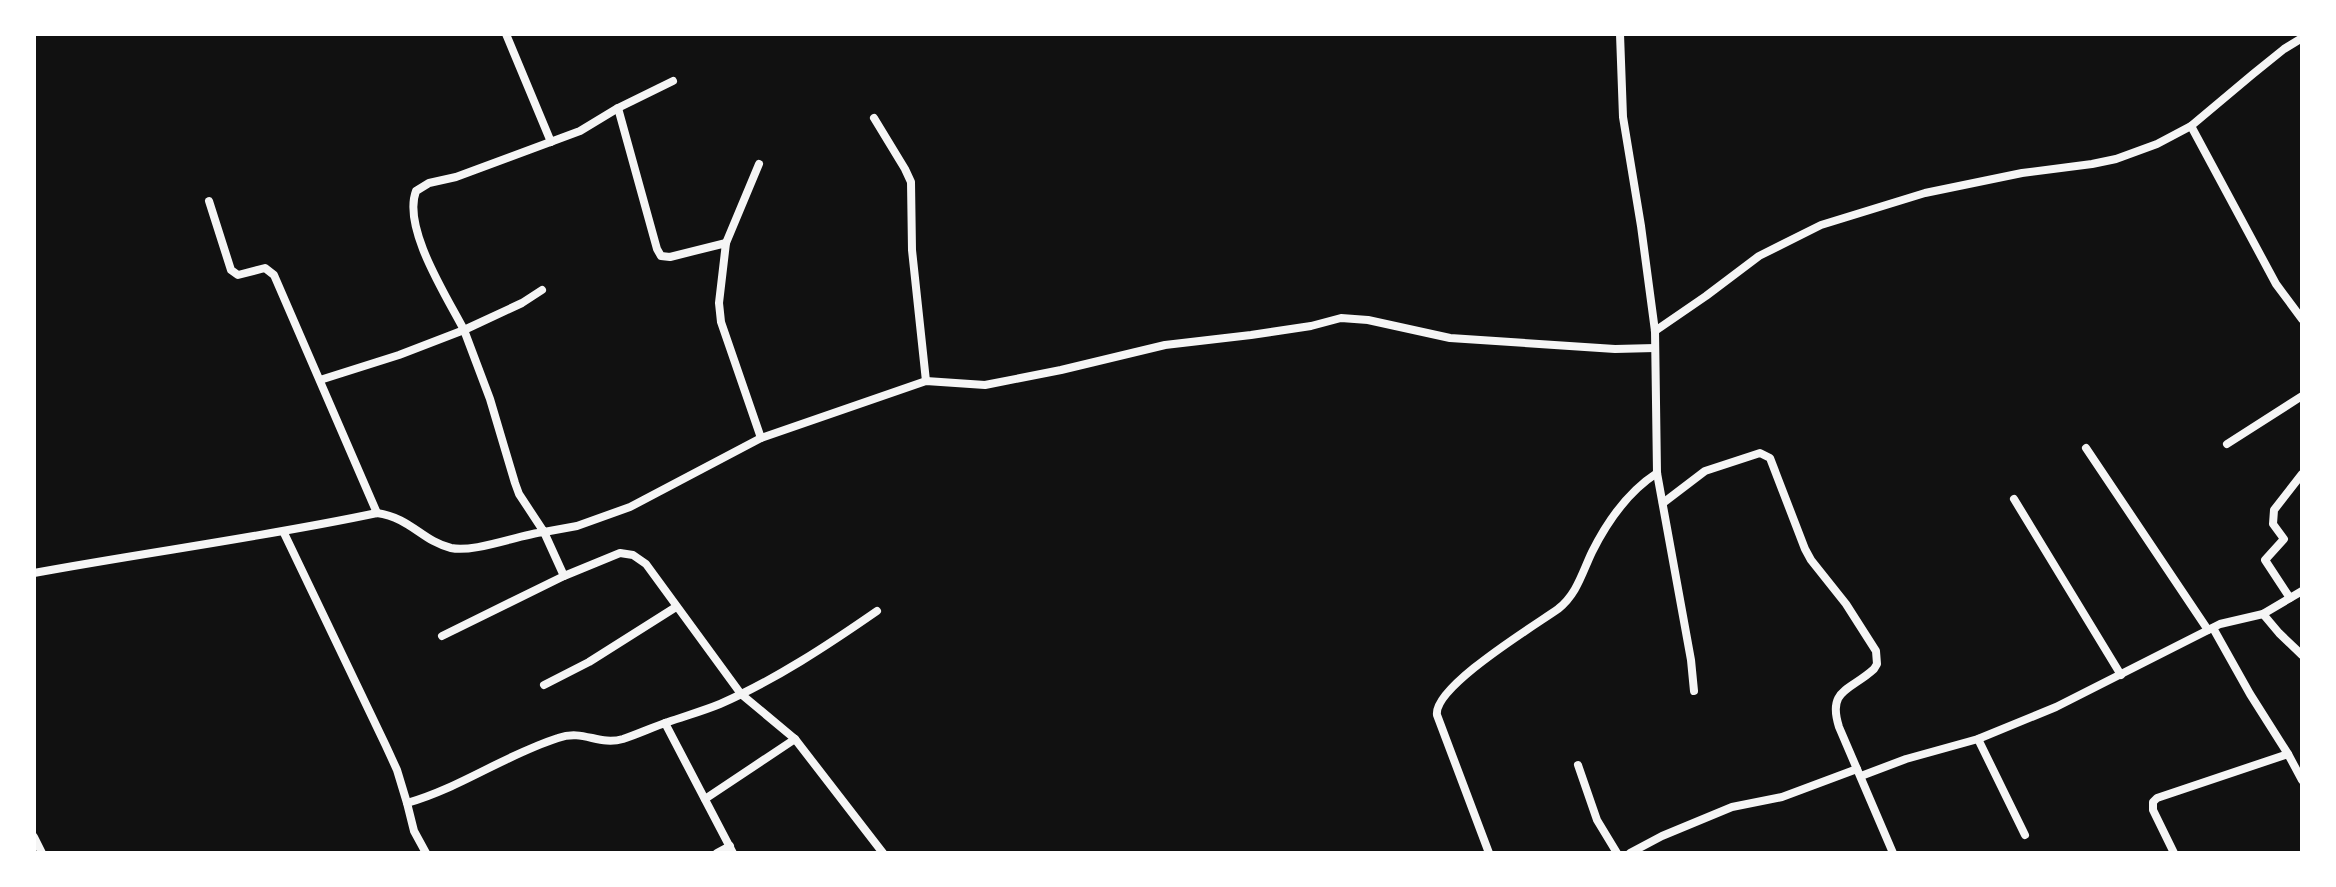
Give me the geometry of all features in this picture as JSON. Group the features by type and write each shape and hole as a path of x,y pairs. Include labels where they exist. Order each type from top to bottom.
{"street":[{"path":"506,34 551,142"},
{"path":"1620,34 1623,117 1655,331 1657,473 1694,691"},
{"path":"1655,331 1759,256 1821,225 1889,202 2022,173 2116,159 2157,144 2191,126 2284,49 2302,38"},
{"path":"564,576 544,532 519,494 490,399 464,330 426,258 412,206 416,191 429,183 456,177 580,131 673,81"},
{"path":"618,108 661,256 670,257 726,243"},
{"path":"874,118 911,182 912,250 926,381"},
{"path":"2191,126 2276,284 2302,319"},
{"path":"759,164 726,243 719,303 721,322 761,438"},
{"path":"209,201 231,270 238,275 257,269 271,270 377,513"},
{"path":"320,380 464,330 522,303 542,290"},
{"path":"34,573 251,535 284,533 377,513 406,522 447,547 462,549 577,526 630,507 761,438 926,381 985,385 1165,345 1251,335 1349,318 1450,338 1601,349 1655,348"},
{"path":"2227,444 2302,396"},
{"path":"2086,448 2210,629 2302,780"},
{"path":"1663,503 1713,468 1760,453 1770,458 1811,560 1846,604 1877,654 1874,669 1838,697 1834,709 1893,853"},
{"path":"1489,853 1437,715 1437,705 1492,654 1570,598 1605,529 1639,486 1657,473"},
{"path":"2290,598 2265,560 2284,539 2273,524 2274,510 2302,474"},
{"path":"2014,499 2121,675"},
{"path":"284,533 397,770 414,831 426,853"},
{"path":"442,636 564,576 610,556 627,553 646,564 741,694 795,739 883,853"},
{"path":"1630,853 1732,807 1782,797 1978,739 2056,707 2210,629 2232,620 2263,614 2302,591"},
{"path":"544,685 589,662 676,607"},
{"path":"407,803 428,797 505,759 557,738 575,734 618,741 717,705 809,655 877,611"},
{"path":"2263,614 2302,655"},
{"path":"665,723 732,850 717,853"},
{"path":"705,799 795,739"},
{"path":"1978,739 2025,835"},
{"path":"2174,853 2153,810 2153,802 2157,798 2288,754"},
{"path":"1578,765 1597,820 1617,853"},
{"path":"34,837 42,853"}]}
